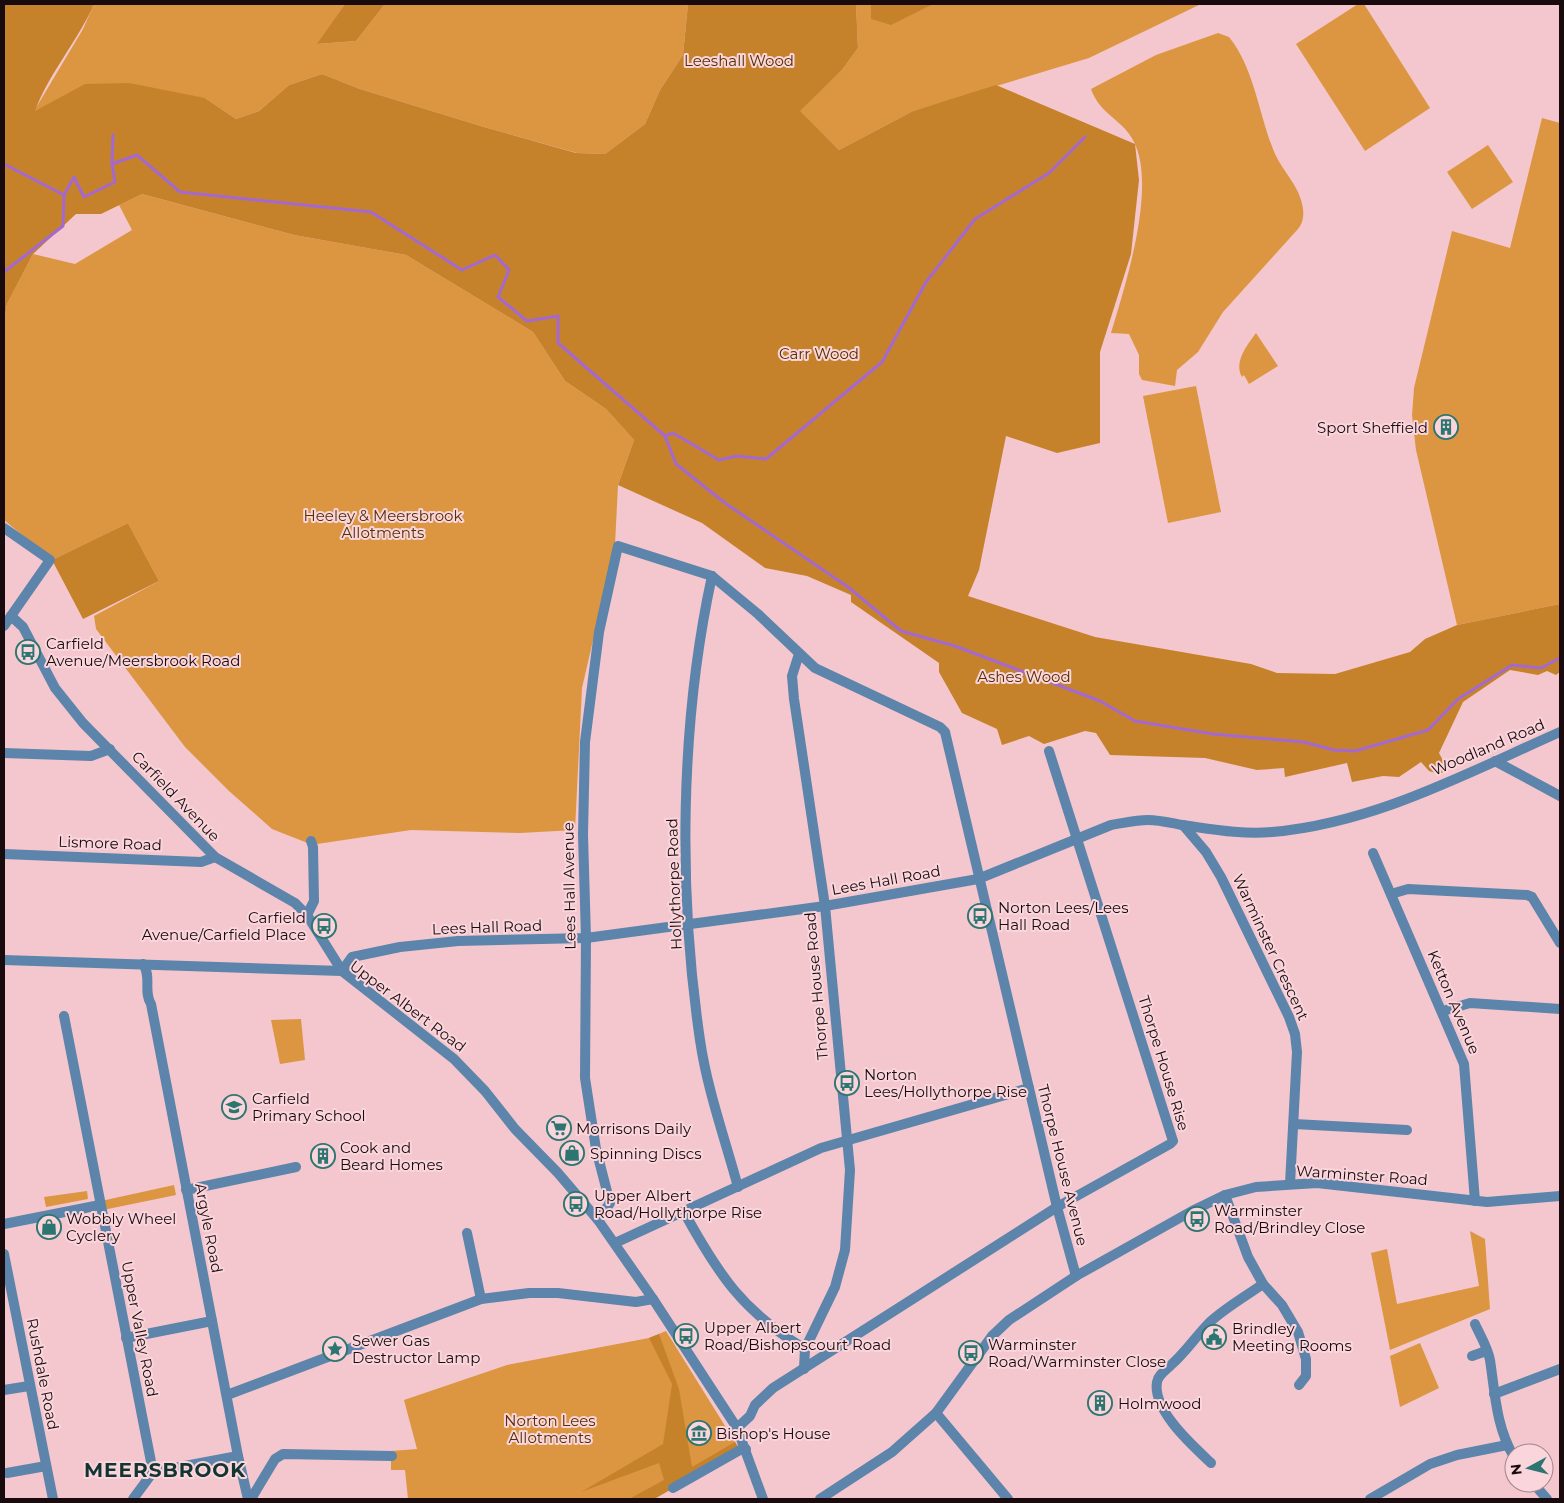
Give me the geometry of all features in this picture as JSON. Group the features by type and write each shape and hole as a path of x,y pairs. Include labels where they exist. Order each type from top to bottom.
{"street":[{"path":"4,528 50,560 4,626"},
{"name":"Thorpe House Avenue","path":"618,546 712,576 758,614 815,668 940,727 945,732 978,879 1057,1207 1076,1276"},
{"name":"Lees Hall Avenue","path":"598,1220 610,1203 596,1149 585,1078 586,938 583,835 585,742 600,632 618,546"},
{"name":"Hollythorpe Road","path":"712,576 689,734 687,804 688,923 700,1041 738,1187"},
{"name":"Carfield Avenue","path":"12,616 23,627 55,688 68,707 215,858 295,903 307,915 342,971"},
{"name":"Thorpe House Road","path":"799,654 792,676 794,699 824,906 845,1143 850,1170 846,1250 835,1288 805,1349 804,1369"},
{"name":"Woodland Road","path":"1428,790 1560,732"},
{"path":"4,753 91,756 110,750"},
{"name":"Thorpe House Rise","path":"737,1428 750,1416 755,1405 773,1388 1057,1207 1170,1144 1173,1136 1049,751"},
{"path":"1495,761 1560,796"},
{"name":"Lees Hall Road","path":"342,971 352,957 400,947 458,941 586,938 824,906 978,879 1111,825 1132,821 1151,820 1242,832 1300,829 1350,818 1392,805 1428,790"},
{"name":"Warminster Crescent","path":"1183,825 1206,852 1221,877 1289,1017 1295,1034 1297,1052 1290,1184"},
{"path":"307,915 314,901 313,847 311,841"},
{"name":"Ketton Avenue","path":"1373,852 1443,1010 1464,1064 1475,1201"},
{"name":"Lismore Road","path":"4,854 201,862 215,858"},
{"path":"1391,894 1408,889 1527,895 1532,898 1560,943"},
{"name":"Upper Albert Road","path":"4,960 342,971 454,1058 485,1090 515,1128 558,1173 598,1220 653,1299 737,1428 746,1449 762,1499"},
{"name":"Argyle Road","path":"142,964 147,972 147,999 151,1004 238,1456 250,1499"},
{"path":"1443,1010 1470,1003 1560,1009"},
{"name":"Upper Valley Road","path":"64,1016 153,1472"},
{"path":"614,1243 821,1148 845,1143 1029,1088"},
{"path":"1294,1124 1407,1130"},
{"path":"186,1190 296,1167"},
{"name":"Warminster Road","path":"820,1499 892,1452 936,1413 992,1336 1009,1320 1076,1276 1192,1210 1225,1195 1256,1187 1290,1184 1350,1186 1475,1201 1560,1196"},
{"path":"1225,1195 1248,1257 1263,1284 1293,1320 1304,1346 1306,1376 1299,1385"},
{"path":"4,1224 100,1205"},
{"path":"684,1212 706,1252 747,1307 775,1331 805,1349"},
{"path":"467,1232 481,1299"},
{"name":"Rushdale Road","path":"4,1254 53,1499"},
{"path":"1211,1463 1183,1437 1168,1418 1157,1393 1156,1382 1161,1374 1182,1355 1210,1322 1263,1284"},
{"path":"227,1395 481,1299 529,1293 558,1293 636,1302 653,1299"},
{"path":"126,1338 212,1321"},
{"path":"1475,1324 1490,1358 1499,1423 1506,1443"},
{"path":"1472,1356 1486,1351"},
{"path":"1494,1394 1560,1369"},
{"path":"4,1390 29,1386"},
{"path":"936,1413 1008,1499"},
{"path":"1370,1499 1430,1464 1457,1455 1504,1447"},
{"path":"673,1488 740,1450 746,1449"},
{"path":"250,1499 275,1459 284,1454 392,1456"},
{"path":"134,1499 153,1472 238,1456"},
{"path":"6,1472 46,1466"}],"green space":[{"name":"Carr Wood","path":"4,4 94,4 48,83 35,111 85,84 129,83 205,98 236,119 259,111 289,85 322,74 360,89 484,127 576,153 605,154 645,124 660,90 683,55 688,4 856,4 858,48 842,70 800,111 839,150 913,111 996,85 1135,144 1139,180 1131,254 1100,352 1100,443 1057,453 1006,436 979,570 968,596 1095,637 1251,664 1277,673 1335,674 1410,652 1425,639 1457,625 1560,604 1560,672 1556,675 1547,671 1538,675 1510,670 1463,702 1439,753 1448,770 1439,774 1429,771 1421,762 1399,777 1383,776 1352,782 1347,763 1285,777 1284,768 1257,770 1205,758 1110,755 1096,733 1085,731 1044,744 1029,736 1002,745 997,729 962,713 939,672 939,663 851,602 851,595 807,576 765,568 702,523 618,485 634,440 606,409 565,381 533,332 406,255 294,235 142,194 101,214 76,214 33,254 7,304 4,322"},
{"path":"94,4 345,4 318,44 356,41 385,4 688,4 683,55 660,90 645,124 605,154 577,153 484,127 360,89 322,74 289,85 259,111 236,119 205,98 34,111 83,29"},
{"path":"345,4 385,4 356,41 317,44"},
{"path":"856,4 1201,4 1089,58 913,111 839,150 799,111 842,70 858,48"},
{"path":"871,4 933,4 891,25 871,19"},
{"path":"1358,4 1364,4 1430,108 1365,151 1296,44"},
{"path":"1218,33 1229,37 1245,64 1251,78 1269,140 1281,165 1299,194 1303,208 1303,219 1298,229 1223,312 1198,352 1177,370 1175,386 1142,380 1139,374 1139,355 1129,334 1111,333 1124,290 1136,237 1141,210 1142,185 1140,161 1130,134 1100,105 1091,89 1156,55"},
{"path":"1542,118 1560,123 1560,604 1457,625 1416,450 1412,415 1414,388 1452,231 1510,248"},
{"path":"1488,145 1513,182 1472,209 1447,172"},
{"name":"Heeley & Meersbrook Allotments","path":"142,194 294,235 406,255 533,332 565,381 606,409 634,440 618,485 615,545 582,688 575,830 520,833 411,830 310,844 272,829 229,791 185,747 96,629 94,616 159,581 128,523 52,560 4,520 4,322 7,304 33,254 75,264 132,230 119,205"},
{"path":"1256,333 1278,366 1249,384 1244,375 1242,377 1239,365 1249,342"},
{"path":"1196,386 1221,512 1168,523 1143,396"},
{"path":"128,523 159,581 83,619 52,560"},
{"path":"301,1019 305,1060 280,1064 271,1020"},
{"path":"174,1185 176,1195 103,1210 101,1201"},
{"path":"87,1191 88,1199 46,1207 44,1197"},
{"path":"1470,1231 1485,1239 1490,1309 1390,1350 1371,1253 1387,1249 1397,1304 1479,1286"},
{"name":"Norton Lees Allotments","path":"666,1331 740,1450 654,1499 408,1499 405,1470 391,1470 391,1451 417,1449 404,1400 507,1365 649,1338"},
{"path":"659,1334 679,1389 692,1467 735,1442 740,1450 654,1499 629,1499 664,1480 659,1463 581,1492 663,1444 672,1384 649,1338"},
{"path":"1420,1343 1439,1388 1400,1407 1390,1356"}],"waterway":[{"path":"4,272 63,226 64,195 74,177 84,197 115,182 112,164 113,135"},
{"path":"665,436 673,433 719,460 737,456 766,459 882,362 926,282 975,219 1049,173 1085,137"},
{"path":"112,164 137,155 180,192 371,212 462,270 495,255 509,270 498,297 527,321 558,316 558,343 665,436 676,464 725,503 848,587 901,631 955,646 1100,701 1135,721 1213,734 1304,742 1334,750 1355,751 1428,730 1458,699 1512,665 1541,668 1560,658"},
{"path":"4,164 64,195"}],"place":[{"name":"Sport Sheffield","path":"1446,427"},
{"name":"Carfield Avenue/Meersbrook Road","path":"28,652"},
{"name":"Norton Lees/Lees Hall Road","path":"980,916"},
{"name":"Carfield Avenue/Carfield Place","path":"324,926"},
{"name":"Norton Lees/Hollythorpe Rise","path":"847,1083"},
{"name":"Carfield Primary School","path":"234,1107"},
{"name":"Morrisons Daily","path":"559,1128"},
{"name":"Spinning Discs","path":"572,1153"},
{"name":"Cook and Beard Homes","path":"323,1156"},
{"name":"Upper Albert Road/Hollythorpe Rise","path":"576,1204"},
{"name":"Warminster Road/Brindley Close","path":"1197,1219"},
{"name":"Wobbly Wheel Cyclery","path":"49,1227"},
{"name":"Upper Albert Road/Bishopscourt Road","path":"686,1336"},
{"name":"Brindley Meeting Rooms","path":"1214,1337"},
{"name":"Sewer Gas Destructor Lamp","path":"335,1349"},
{"name":"Warminster Road/Warminster Close","path":"971,1353"},
{"name":"Holmwood","path":"1100,1403"},
{"name":"Bishop's House","path":"699,1433"}],"district":[{"name":"MEERSBROOK","path":"165,1470"}],"park label":[{"name":"Leeshall Wood","path":"739,60"},
{"name":"Ashes Wood","path":"1024,676"}]}
